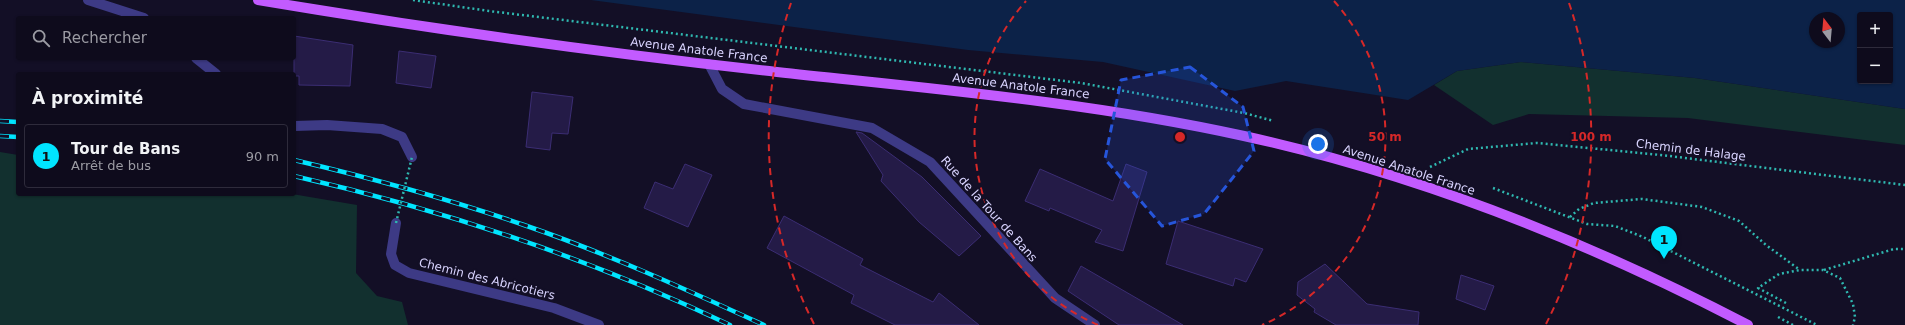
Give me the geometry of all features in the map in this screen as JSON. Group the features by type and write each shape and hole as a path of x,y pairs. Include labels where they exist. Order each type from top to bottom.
{"main road":[{"name":"Avenue Anatole France","path":"258,0 465,33 709,64 1077,105 1191,125 1310,152 1384,173 1527,224 1677,288 1748,325"}],"street":[{"path":"88,0 138,16"},
{"path":"198,60 214,72"},
{"name":"Rue de la Tour de Bans","path":"709,64 722,89 744,104 872,128 930,162 1055,298 1095,325"},
{"path":"296,126 327,125 382,129 402,137 412,157"},
{"name":"Chemin des Abricotiers","path":"396,223 391,254 396,265 409,274 554,308 599,325"}],"path":[{"name":"Chemin de Halage","path":"1430,167 1468,148 1537,143 1660,155 1905,185"},
{"path":"396,223 412,157"},
{"path":"1570,217 1579,209 1594,203 1642,199 1702,207 1739,221 1766,245 1800,270"},
{"path":"1786,303 1758,288 1779,274 1800,270 1823,270 1894,249 1905,249"},
{"path":"1823,270 1840,278 1853,304 1855,317 1853,325"},
{"path":"1778,317 1793,325"}],"highlighted area":[{"path":"1190,67 1243,107 1254,151 1204,214 1162,226 1105,159 1121,80"}],"green space":[{"path":"1521,62 1695,78 1905,109 1905,145 1688,118 1529,114 1493,125 1434,85 1457,71"},
{"path":"0,152 16,155 16,196 296,196 296,195 357,205 356,273 377,296 402,302 408,325 0,325"}],"water":[{"path":"591,0 1905,0 1905,109 1695,78 1521,62 1457,71 1408,100 1286,81 1235,91 1103,62 968,50"}],"building":[{"path":"296,36 353,45 350,86 299,85 299,76 296,76 296,72 294,72 294,60 296,60"},
{"path":"399,51 436,56 431,88 396,83"},
{"path":"532,92 573,97 568,134 552,133 550,150 526,147"},
{"path":"856,132 862,133 922,177 981,236 959,256 919,222 881,181 883,175"},
{"path":"685,164 712,175 688,227 644,208 655,182 673,189"},
{"path":"1126,164 1147,172 1123,251 1095,242 1102,230 1050,208 1049,211 1025,201 1040,169 1113,201"},
{"path":"784,216 863,259 860,265 933,302 939,293 979,325 895,325 851,303 854,295 767,248"},
{"path":"1178,221 1263,249 1246,282 1235,278 1233,286 1166,264"},
{"path":"1325,264 1367,304 1419,312 1418,325 1336,325 1314,312 1315,309 1297,295 1298,282"},
{"path":"1081,266 1183,325 1119,325 1068,291"},
{"path":"1461,275 1494,286 1485,310 1456,299"}],"railway":[{"path":"0,121 16,122"},
{"path":"0,136 16,137"},
{"path":"296,160 352,174 467,206 524,225 615,259 764,325"},
{"path":"296,176 406,204 516,238 624,279 678,301 730,325"}],"place":[{"name":"Tour de Bans","path":"1664,259"}]}
